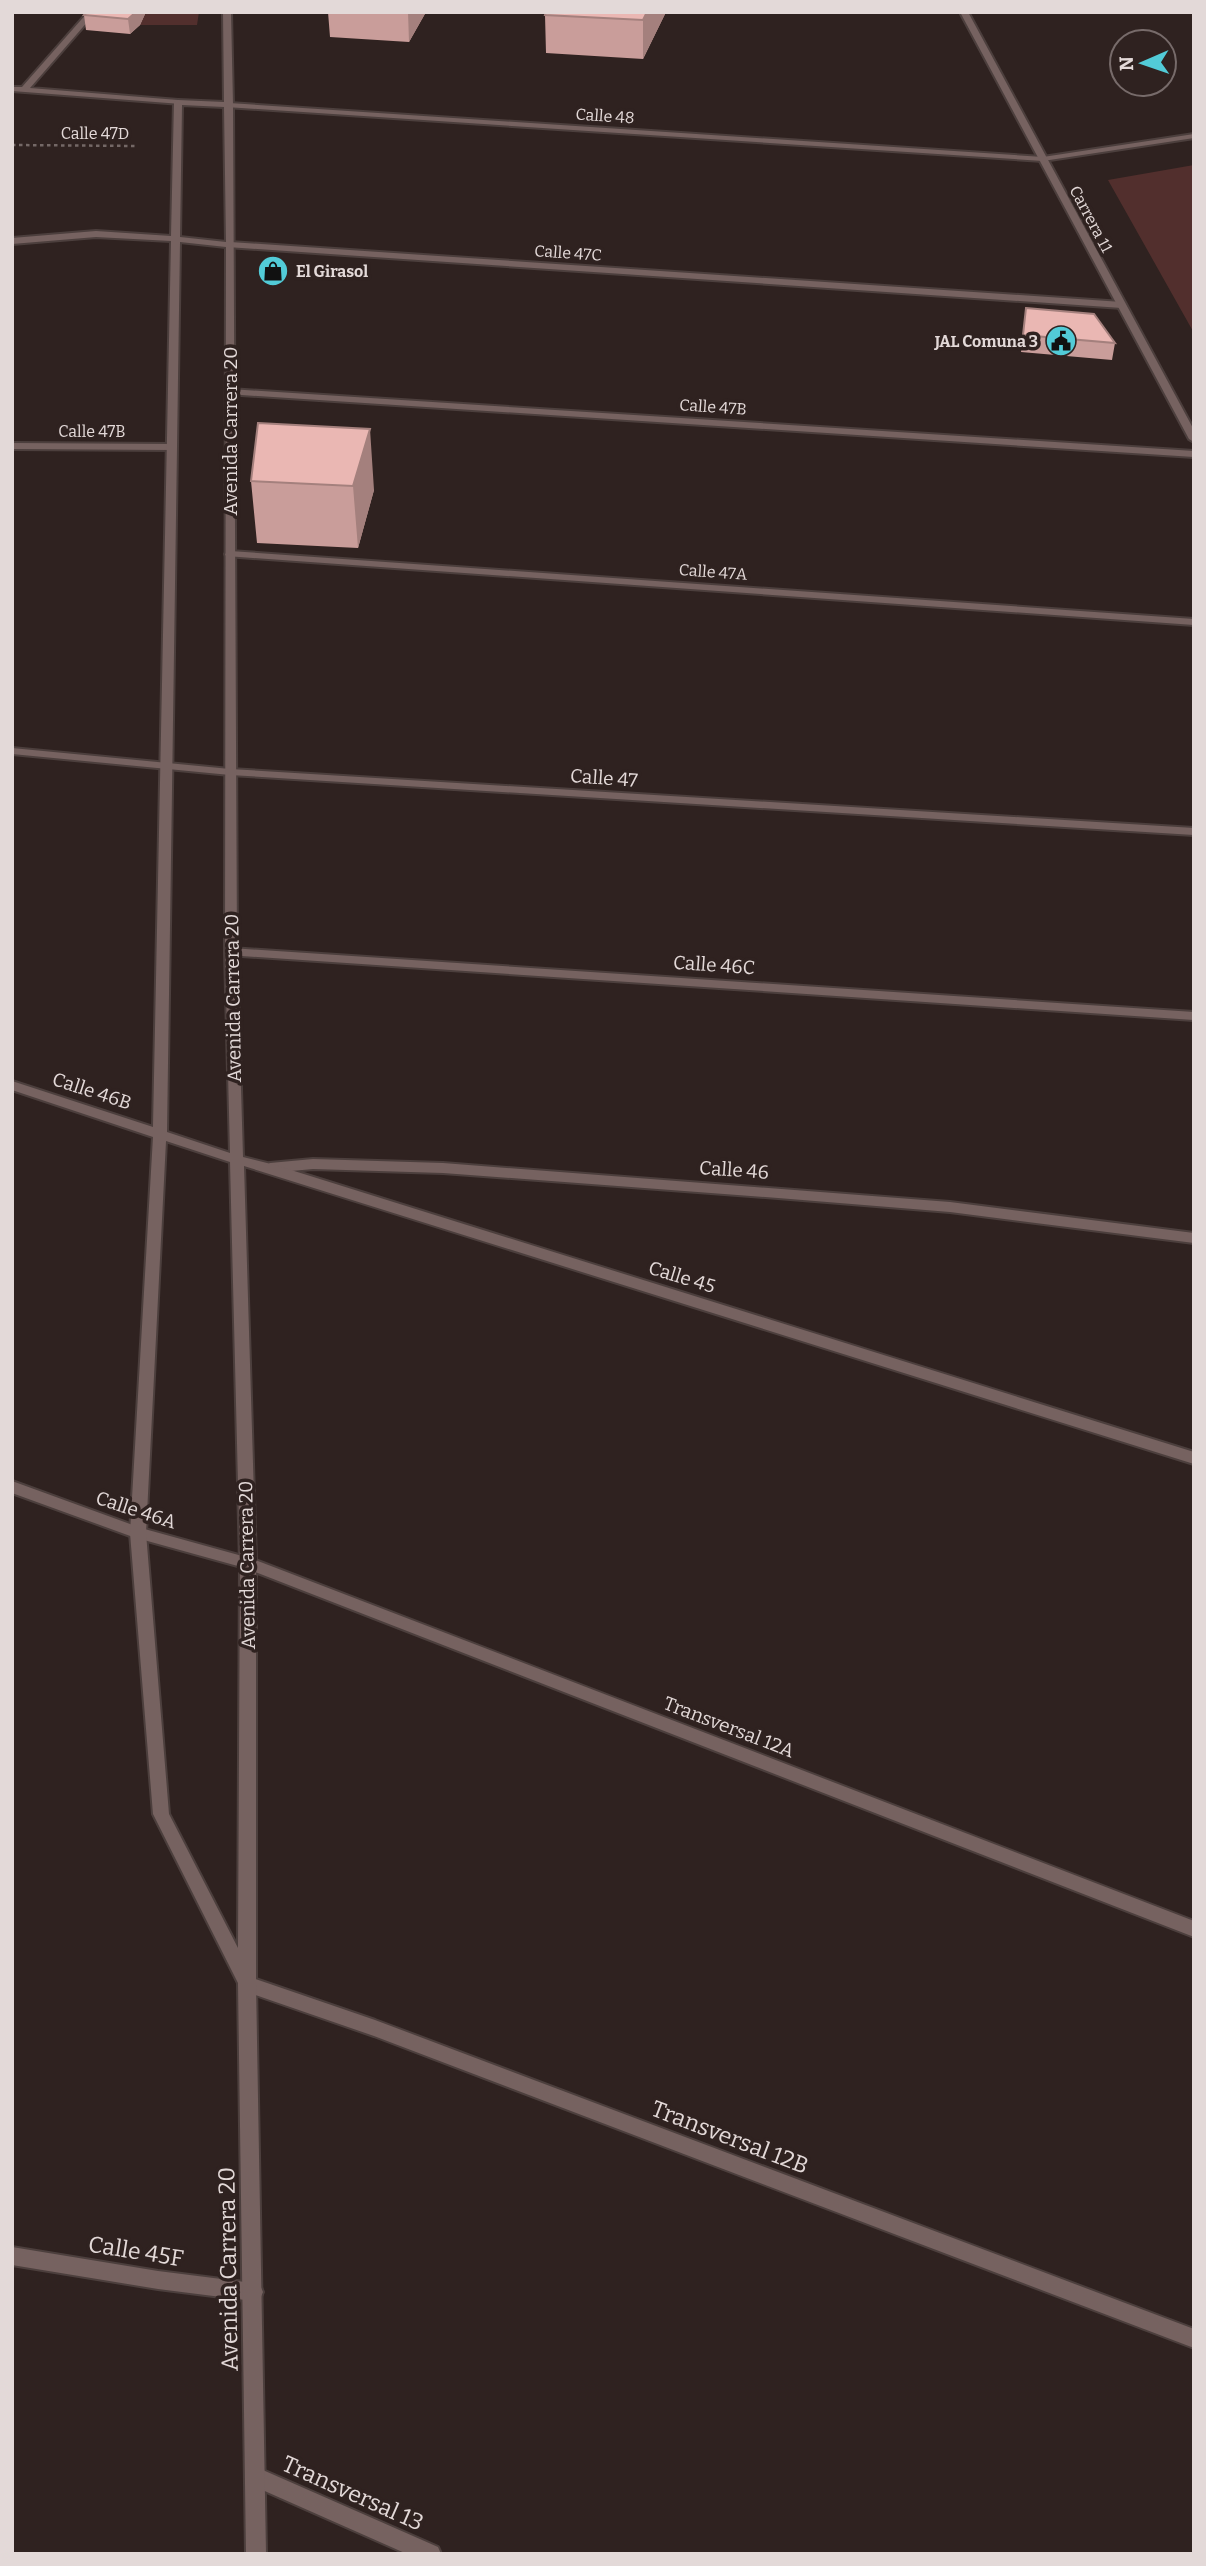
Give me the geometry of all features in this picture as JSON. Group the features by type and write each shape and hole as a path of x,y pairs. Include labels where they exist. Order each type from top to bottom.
{"street":[{"path":"24,90 92,12"},
{"name":"Avenida Carrera 20","path":"227,12 232,952 248,1563 247,1984 256,2554"},
{"name":"Carrera 11","path":"964,12 1194,439"},
{"name":"Calle 48","path":"12,89 1043,159 1194,136"},
{"name":"Avenida Carrera 20","path":"178,102 160,1133 138,1533 161,1814 247,1984"},
{"name":"Calle 47C","path":"12,241 96,234 175,238 230,245 1122,305"},
{"name":"Calle 47B","path":"230,391 1194,454"},
{"name":"Calle 47B","path":"12,446 172,447"},
{"name":"Calle 47A","path":"230,554 1194,622"},
{"name":"Calle 47","path":"12,751 166,768 1194,832"},
{"name":"Calle 46C","path":"232,952 1194,1016"},
{"name":"Calle 46B","path":"12,1085 160,1133"},
{"name":"Calle 45","path":"160,1133 237,1160 270,1168 1194,1458"},
{"name":"Calle 46","path":"270,1168 313,1164 416,1167 778,1193 950,1207 1194,1238"},
{"name":"Calle 46A","path":"12,1488 138,1533 248,1563"},
{"name":"Transversal 12A","path":"248,1563 1194,1929"},
{"name":"Transversal 12B","path":"247,1984 376,2028 1194,2339"},
{"name":"Calle 45F","path":"12,2256 158,2280 253,2292"},
{"name":"Transversal 13","path":"256,2477 431,2554"}],"path":[{"name":"Calle 47D","path":"12,145 177,146"}],"shaded area":[{"path":"146,12 199,12 197,25 140,25"},
{"path":"1194,165 1194,333 1108,180"}],"building":[{"path":"87,12 136,12 128,19 84,15"},
{"path":"546,12 647,12 643,20 545,15"},
{"path":"1026,308 1094,314 1115,343 1023,335"},
{"path":"258,423 370,429 353,486 251,481"}],"place":[{"name":"El Girasol","path":"273,271"},
{"name":"JAL Comuna 3","path":"1061,341"}]}
